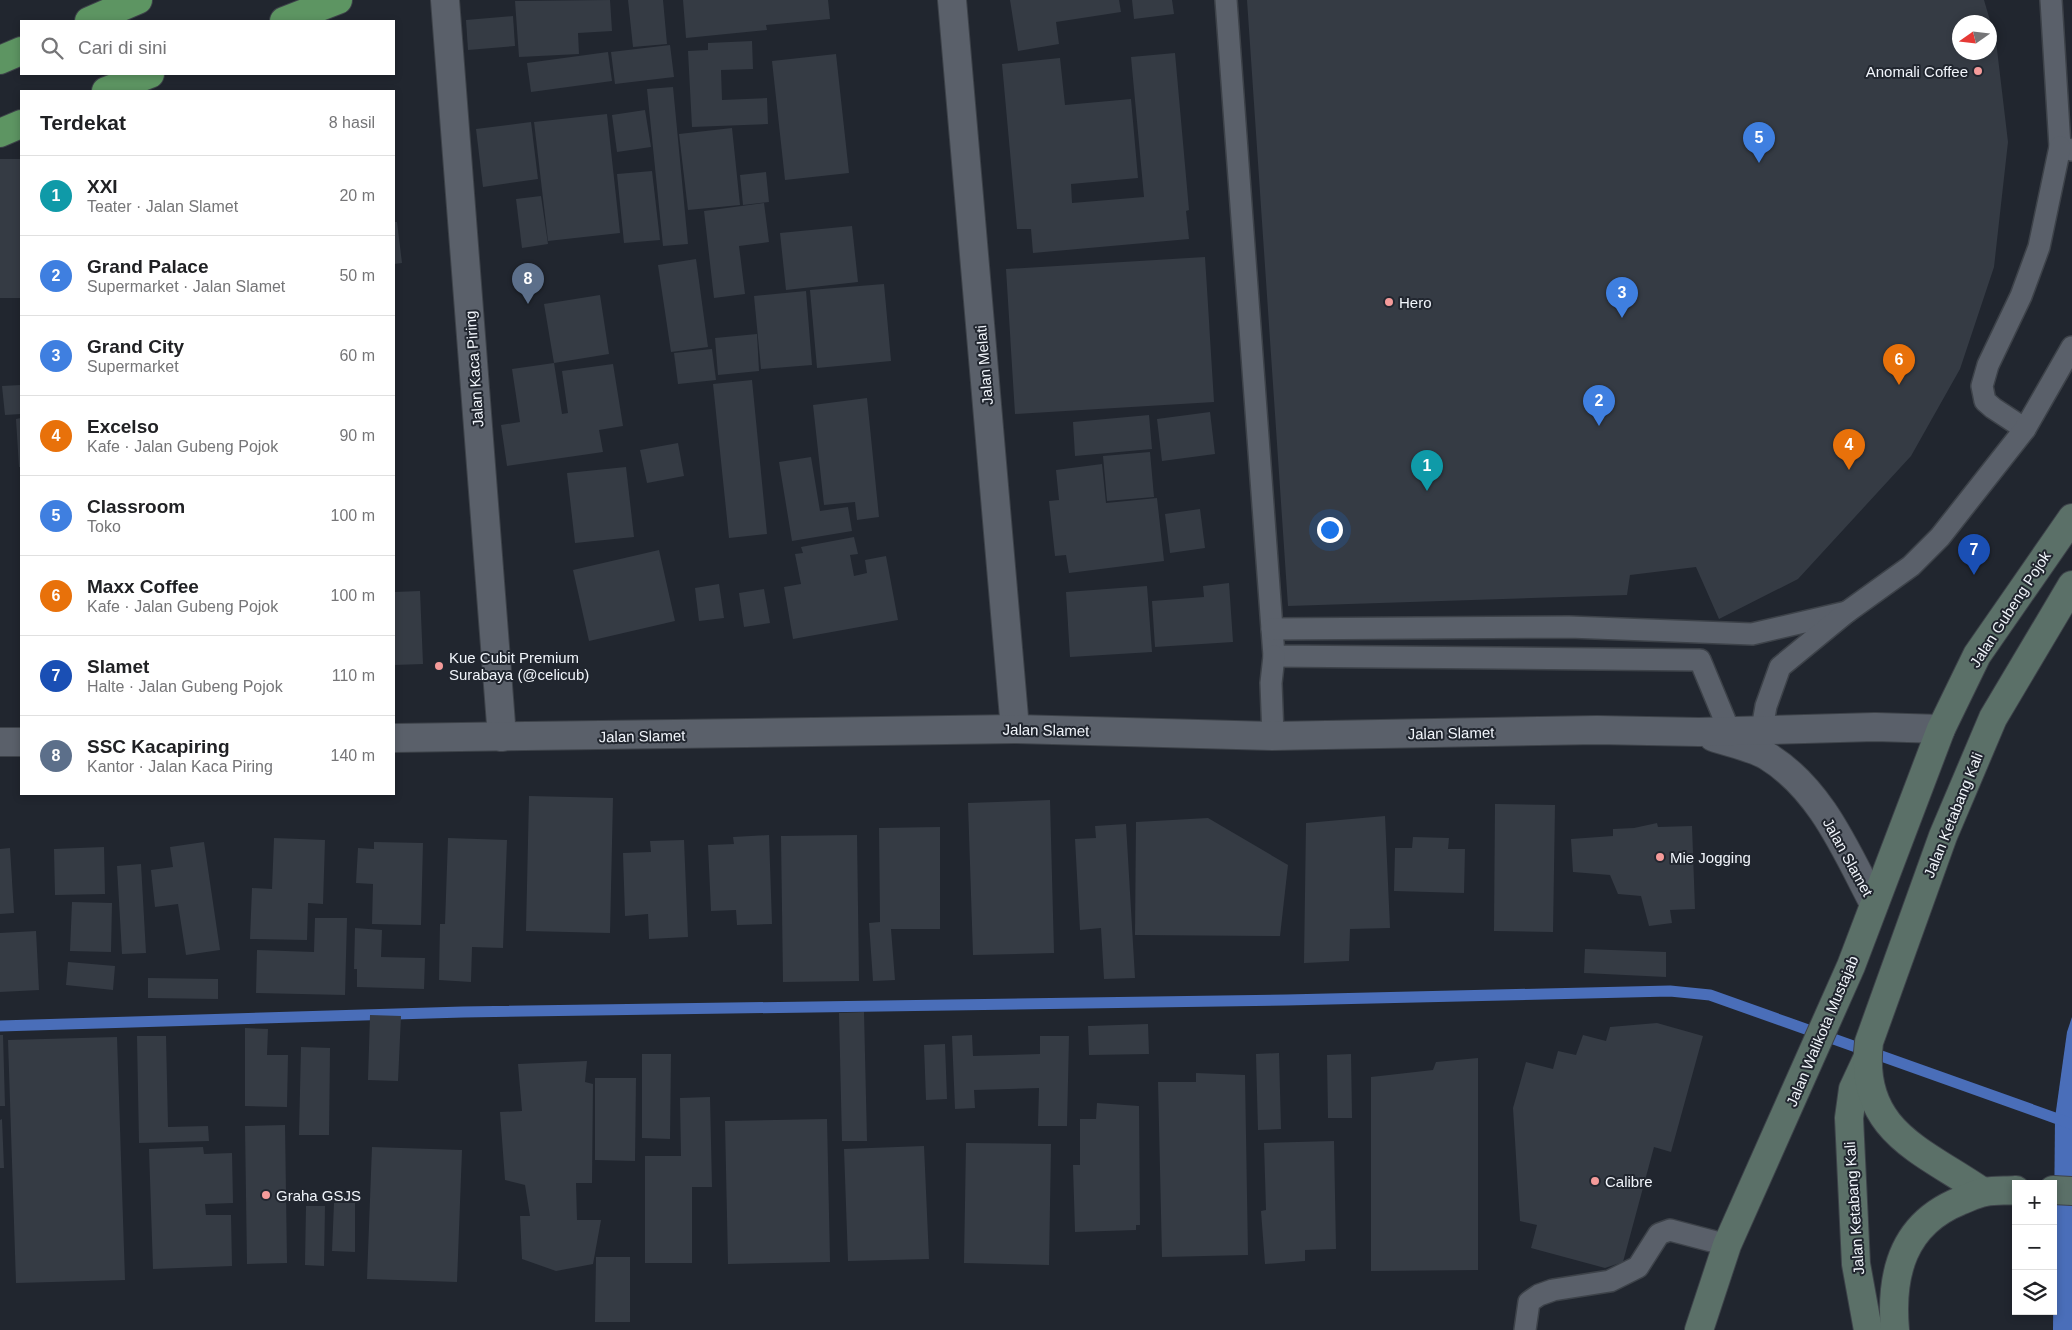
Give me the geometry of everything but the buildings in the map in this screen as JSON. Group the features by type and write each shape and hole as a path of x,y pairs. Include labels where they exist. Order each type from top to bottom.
{"highway":[{"path":"91,20 138,0"},
{"path":"287,20 338,0"},
{"path":"0,60 20,51"},
{"path":"109,90 147,75"},
{"path":"0,133 20,124"}],"street":[{"name":"Jalan Kaca Piring","path":"446,0 502,737"},
{"name":"Jalan Melati","path":"952,0 1015,729"},
{"name":"Jalan Gubeng Pojok","path":"1941,729 1977,655 2072,518"},
{"name":"Jalan Ketabang Kali","path":"1868,1330 1856,1264 1849,1118 1853,1089 1868,1052 1943,836 1993,718 2072,584"},
{"name":"Jalan Slamet","path":"395,738 1015,729 1273,736 1597,730 1699,732 1876,727 1941,729"},
{"name":"Jalan Walikota Mustajab","path":"1699,1330 1727,1245 1828,1021 1941,729"},
{"name":"Jalan Slamet","path":"1699,732 1765,755 1794,774 1832,824 1874,904"},
{"path":"0,742 20,742"},
{"name":"Jalan Ketabang Kali","path":"1868,1052 1870,1081 1875,1102 1881,1115 1892,1130 1983,1192"},
{"path":"1894,1330 1892,1300 1906,1245 1924,1223 1949,1206 1983,1192 2012,1190"},
{"path":"2057,1190 2072,1191"}],"lane":[{"path":"1226,0 1274,656 1271,683 1273,736"},
{"path":"2025,429 1993,408 1986,401 1982,386 1988,365 2021,296 2039,247 2066,148 2052,0"},
{"path":"1762,729 1766,706 1780,667 1847,612 1911,566 1940,537 2025,429 2072,347"},
{"path":"1272,630 1569,627 1752,634 1847,612"},
{"path":"1274,656 1700,660 1729,730"},
{"path":"1525,1330 1529,1302 1539,1294 1610,1281 1638,1267 1659,1234 1670,1230 1727,1245"}],"water":[{"path":"2072,1017 2072,1330 2053,1330 2053,1315 2057,1315 2055,1118 2067,1032"}],"waterway":[{"path":"0,1026 463,1012 1286,1000 1670,991 1710,995 2072,1124"}],"place":[{"name":"Anomali Coffee","path":"1978,71"},
{"name":"Classroom","path":"1759,163"},
{"name":"Hero","path":"1389,302"},
{"name":"SSC Kacapiring","path":"528,304"},
{"name":"Grand City","path":"1622,318"},
{"name":"Maxx Coffee","path":"1899,385"},
{"name":"Grand Palace","path":"1599,426"},
{"name":"Excelso","path":"1849,470"},
{"name":"XXI","path":"1427,491"},
{"name":"Slamet","path":"1974,575"},
{"name":"Kue Cubit Premium Surabaya (@celicub)","path":"439,666"},
{"name":"Mie Jogging","path":"1660,857"},
{"name":"Calibre","path":"1595,1181"},
{"name":"Graha GSJS","path":"266,1195"}]}
